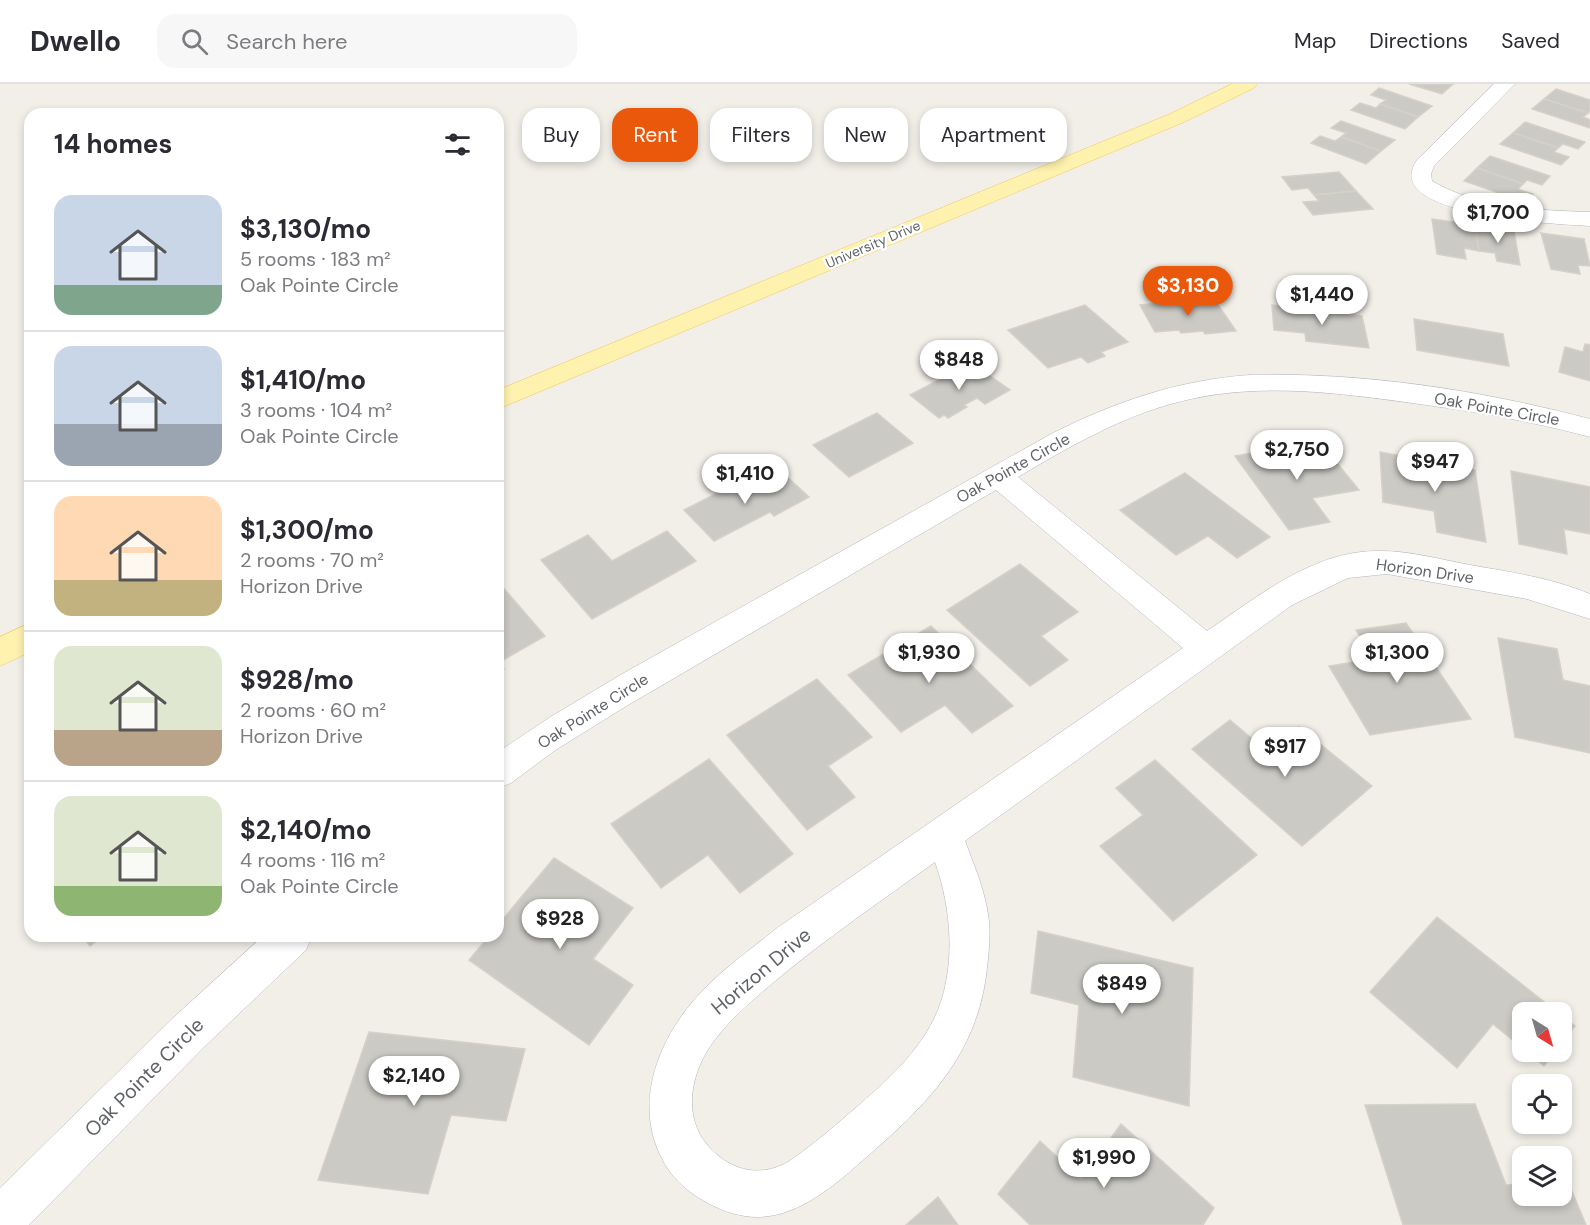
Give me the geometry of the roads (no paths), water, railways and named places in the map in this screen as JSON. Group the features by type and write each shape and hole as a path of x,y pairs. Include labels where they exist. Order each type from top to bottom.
{"main road":[{"name":"University Drive","path":"504,398 1177,118 1247,84"},
{"path":"0,653 24,639"}],"street":[{"path":"1505,84 1424,164 1420,174 1422,184 1437,195 1464,205 1489,210 1590,219"},
{"name":"Oak Pointe Circle","path":"504,768 611,698 819,576 1107,417 1152,400 1219,386 1293,381 1466,402 1590,428"},
{"path":"999,477 1207,649"},
{"name":"Horizon Drive","path":"944,836 968,906 970,942 965,986 956,1019 939,1048 891,1108 820,1167 791,1184 768,1193 744,1193 704,1175 687,1158 677,1140 671,1119 673,1078 682,1052 695,1030 721,1001 791,942 1281,596 1321,575 1362,563 1412,566 1538,590 1590,607"},
{"name":"Oak Pointe Circle","path":"0,1221 188,1033 286,942"}]}
